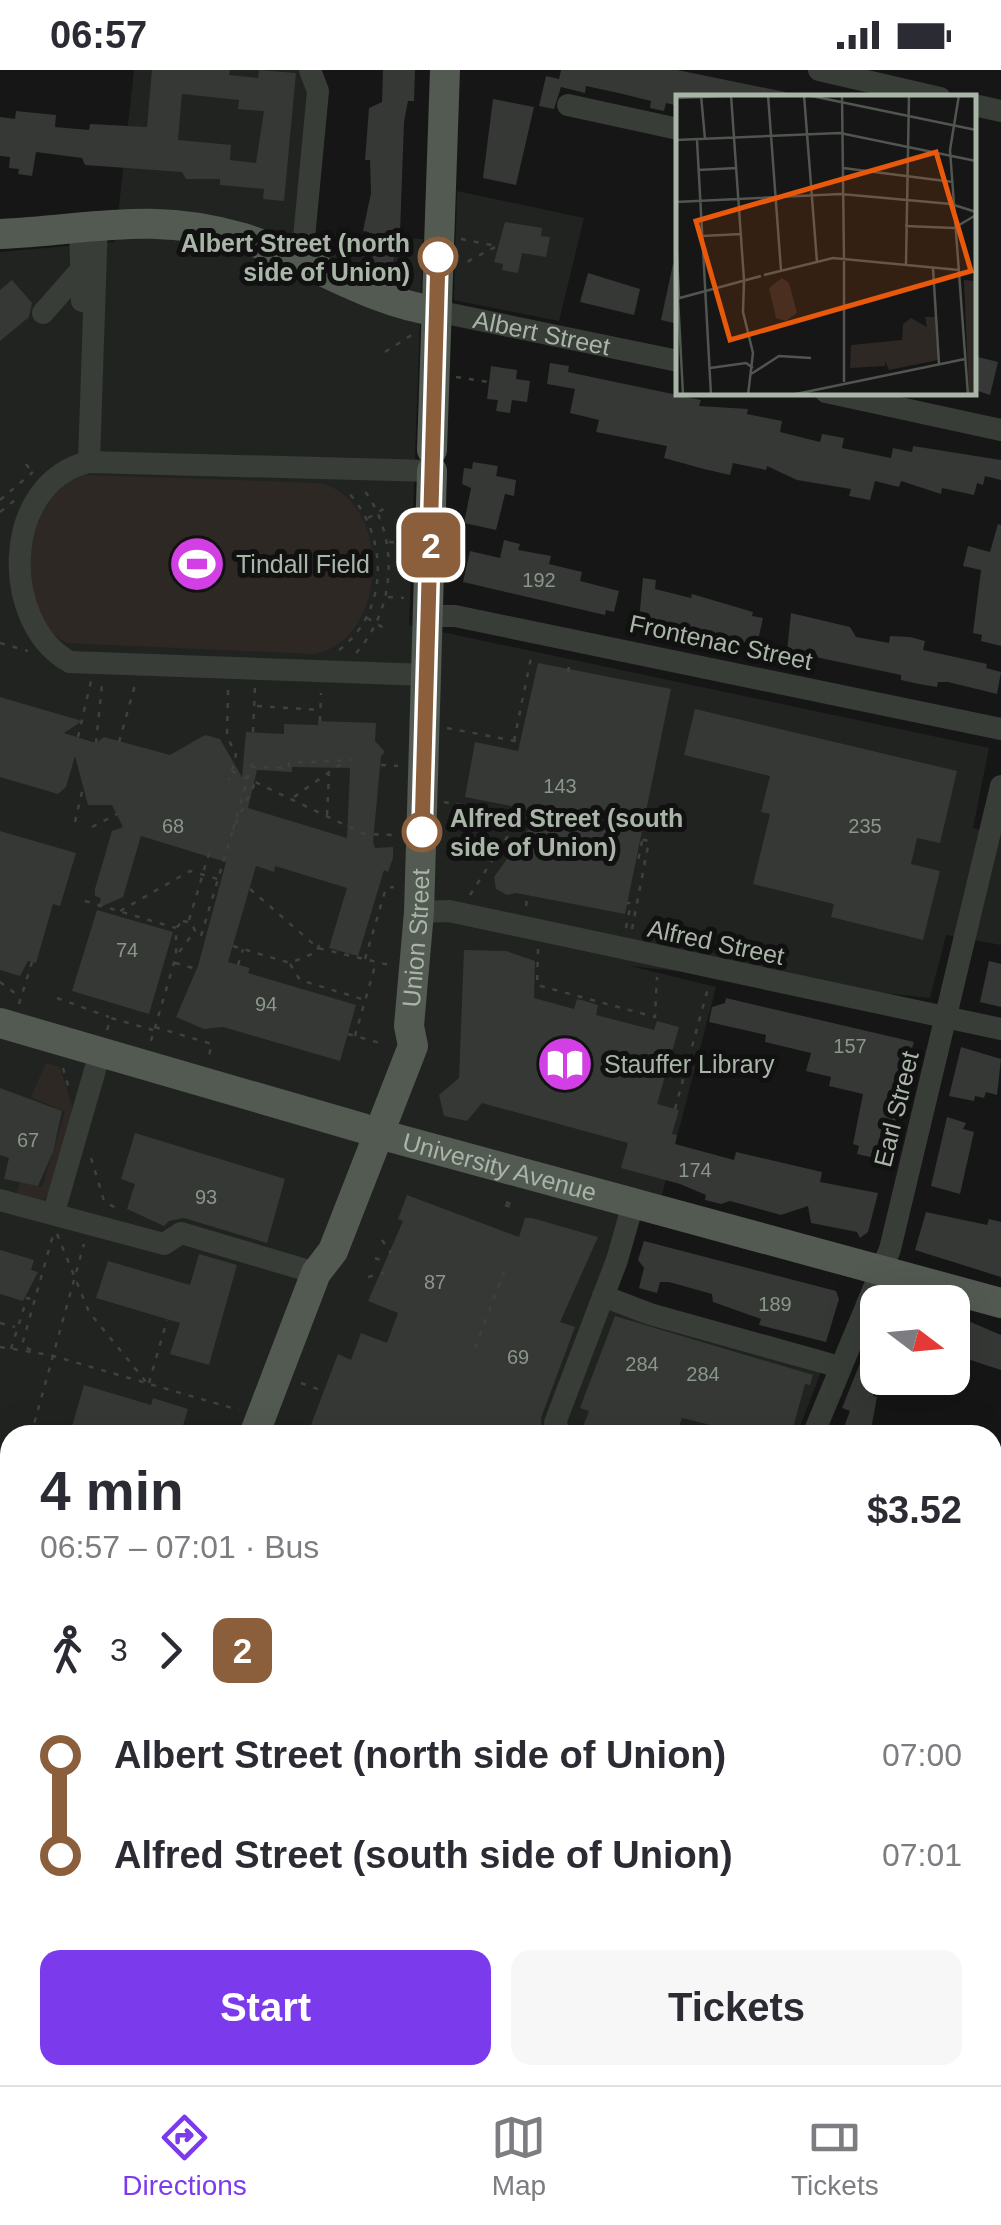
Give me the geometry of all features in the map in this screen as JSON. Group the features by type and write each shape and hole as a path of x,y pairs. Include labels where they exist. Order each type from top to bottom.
{"main road":[{"name":"Union Street","path":"246,1423 316,1273 317,1246 370,1131 396,1042 409,1026 419,912 430,616 432,460 426,321 445,70"},
{"name":"Albert Street","path":"0,234 88,223 137,222 214,232 302,259 401,305 426,321"},
{"name":"University Avenue","path":"9,1016 370,1131 1001,1303"}],"street":[{"path":"302,259 318,91 310,70"},
{"path":"819,70 870,90 914,95"},
{"path":"568,105 676,129"},
{"path":"976,105 1001,111"},
{"path":"81,320 79,272 88,223"},
{"path":"88,223 89,462"},
{"path":"42,313 79,272"},
{"name":"Albert Street","path":"426,321 676,361"},
{"path":"840,395 1001,430"},
{"path":"428,675 328,666 256,670 70,662 43,649 20,621 6,574 11,520 40,481 65,466 89,462 432,460"},
{"name":"Frontenac Street","path":"430,616 474,620 1001,730"},
{"name":"Earl Street","path":"817,1425 890,1248 1001,786"},
{"name":"Alfred Street","path":"419,912 448,912 1001,1029"},
{"path":"54,1220 96,1070"},
{"path":"0,1200 54,1220 90,1223 164,1244 182,1233 316,1273"},
{"path":"556,1425 633,1204"},
{"path":"603,1296 650,1314 840,1367"}],"path":[{"path":"458,266 497,246 460,239"},
{"path":"385,352 426,321"},
{"path":"455,377 489,382"},
{"path":"0,500 33,473 26,464"},
{"path":"320,721 328,666 366,617 376,588 378,550 367,519 347,490 333,481"},
{"path":"328,666 368,640 387,597 388,542 369,498"},
{"path":"367,519 387,506"},
{"path":"388,542 406,543"},
{"path":"378,550 388,549"},
{"path":"376,588 387,590"},
{"path":"387,597 404,598"},
{"path":"366,617 384,628"},
{"path":"0,643 31,652 43,649"},
{"path":"446,728 517,742 533,646"},
{"path":"568,672 571,654"},
{"path":"78,738 97,665"},
{"path":"96,743 97,665"},
{"path":"119,742 140,666"},
{"path":"228,668 226,736 236,755 229,780"},
{"path":"253,732 256,670"},
{"path":"525,687 534,688"},
{"path":"254,706 320,710"},
{"path":"293,798 346,760"},
{"path":"210,850 189,921 194,934 202,937 252,765 289,768 289,763 352,760"},
{"path":"381,765 405,766"},
{"path":"232,770 364,834 402,836"},
{"path":"327,815 329,773"},
{"path":"233,829 256,780"},
{"path":"76,822 84,784"},
{"path":"442,802 522,817 466,901"},
{"path":"92,826 117,814"},
{"path":"630,936 649,841 635,838"},
{"path":"120,912 190,872 219,880"},
{"path":"364,962 386,888 400,886"},
{"path":"250,889 318,948 376,965 398,965"},
{"path":"524,913 528,893"},
{"path":"85,901 176,928 189,921"},
{"path":"624,934 630,903 627,902"},
{"path":"149,1048 176,956 176,928"},
{"path":"176,956 194,934"},
{"path":"290,963 318,948 321,938"},
{"path":"233,946 290,963 300,980 366,1000"},
{"path":"238,965 243,949"},
{"path":"538,956 537,984 655,1016 656,980"},
{"path":"9,1016 21,998 32,962"},
{"path":"174,963 196,969"},
{"path":"355,1036 376,965"},
{"path":"0,982 21,998"},
{"path":"675,1109 710,982"},
{"path":"57,998 111,1018 212,1044 206,1066"},
{"path":"106,1036 111,1018"},
{"path":"348,1034 380,1043"},
{"path":"506,1204 515,1207"},
{"path":"54,1220 22,1345 148,1384 246,1423"},
{"path":"32,1425 90,1223"},
{"path":"382,1240 391,1253"},
{"path":"61,1246 72,1280 118,1353 148,1384"},
{"path":"375,1258 387,1262"},
{"path":"475,1348 504,1272"},
{"path":"368,1277 384,1273"},
{"path":"497,1290 503,1292"},
{"path":"11,1350 27,1298 35,1300"},
{"path":"148,1384 168,1320"},
{"path":"0,1323 17,1327"},
{"path":"0,1347 30,1355 31,1350"},
{"path":"304,1384 323,1391"}],"shaded area":[{"path":"134,70 318,70 313,234 423,239 409,625 989,748 973,828 1001,835 1001,945 946,935 930,998 630,966 716,987 662,1195 642,1190 613,1297 828,1353 801,1425 0,1425 0,252 115,242"},
{"path":"457,191 584,218 559,321 454,300"},
{"name":"Tindall Field","path":"85,475 319,483 343,494 360,514 370,541 373,570 368,599 357,625 338,644 313,654 66,643 44,628 21,571 48,491"},
{"path":"46,1063 60,1067 75,1116 52,1195 38,1202 16,1196 20,1181 42,1187 65,1112 31,1097"}],"building":[{"path":"152,70 230,70 229,75 258,78 259,70 296,73 284,201 263,199 264,189 220,185 220,179 186,179 182,172 85,165 82,158 36,152 32,176 18,174 19,169 9,168 10,157 0,156 0,117 15,119 16,111 56,115 55,127 147,127","holes":["182,94 239,100 238,109 264,111 256,163 230,160 231,145 178,140"]},
{"path":"383,70 415,70 414,101 408,101 404,122 400,233 392,266 372,264 373,254 367,254 369,232 363,231 371,193 370,160 365,160 369,108 382,102"},
{"path":"561,70 677,70 785,95 676,95 675,105 666,103 664,111 650,108 651,101 586,86 585,93 561,87 554,109 539,106 546,76 559,79"},
{"path":"493,99 534,107 516,185 483,178"},
{"path":"505,222 542,228 541,236 550,237 546,257 522,253 518,273 502,270 503,264 494,262"},
{"path":"673,264 676,265 676,324 661,320"},
{"path":"588,273 640,289 634,315 580,302"},
{"path":"12,280 32,303 29,317 0,341 0,290"},
{"path":"978,357 998,362 990,395 976,390"},
{"path":"550,363 569,366 568,372 701,400 699,406 748,409 747,414 782,421 780,432 820,442 822,434 844,438 842,448 891,458 893,448 912,452 913,446 1001,460 1001,480 985,476 983,485 977,483 974,495 942,488 941,494 901,481 899,487 875,481 870,500 849,496 851,489 797,480 767,466 766,470 733,463 730,475 664,458 667,446 596,432 599,420 570,413 575,389 547,384"},
{"path":"491,366 517,370 516,379 530,381 527,402 512,400 510,413 496,411 498,400 487,399"},
{"path":"473,462 498,466 496,476 516,480 514,496 505,494 496,530 464,523 471,488 462,484 464,468 472,469"},
{"path":"998,524 1001,646 981,641 982,635 973,633 981,570 963,566 968,546 990,552"},
{"path":"504,540 520,544 518,550 551,556 549,564 582,572 580,581 619,591 614,612 606,610 605,615 463,582 470,551 500,558"},
{"path":"643,578 656,580 655,589 691,598 692,594 753,612 752,616 763,618 757,645 639,620"},
{"path":"791,613 850,627 856,637 889,643 890,636 910,637 925,641 923,650 987,664 986,668 1001,672 997,694 948,682 938,682 937,687 919,684 901,680 901,675 787,651"},
{"path":"538,663 671,689 625,914 516,893 507,895 496,889 494,877 533,823 523,821 526,809 465,797 475,742 518,751"},
{"path":"0,697 82,721 64,733 96,743 104,737 170,755 205,735 220,739 242,777 246,732 284,734 284,724 318,725 318,721 376,723 375,741 385,752 381,756 373,842 375,848 393,847 393,858 388,872 384,870 358,956 329,948 347,888 275,866 274,872 256,866 228,962 250,968 248,973 356,1005 340,1061 223,1027 204,1029 176,1017 198,966 226,862 141,836 123,897 98,908 101,898 95,896 95,889 112,831 123,827 112,805 88,805 75,756 66,787 58,794 0,777","holes":["350,768 347,838 248,808 257,770"]},
{"path":"695,709 957,771 940,843 917,838 911,864 940,871 923,940 831,917 834,904 753,884 770,814 761,812 770,776 684,755"},
{"path":"0,831 76,853 60,906 53,904 36,963 28,961 20,976 0,970"},
{"path":"97,910 173,932 149,1014 72,991"},
{"name":"Stauffer Library","path":"464,950 506,951 535,961 534,998 574,1009 577,999 585,1001 598,1005 596,1015 654,1030 657,1021 679,1027 657,1104 679,1110 672,1134 677,1135 675,1144 734,1160 736,1152 822,1172 820,1182 878,1193 868,1232 860,1238 857,1232 811,1223 808,1206 781,1215 730,1201 721,1204 705,1200 706,1195 680,1184 621,1168 628,1143 482,1103 467,1121 444,1116 439,1095 459,1078"},
{"path":"989,961 1001,964 1001,1007 980,1002"},
{"path":"726,998 914,1042 894,1102 899,1108 895,1123 889,1131 882,1129 875,1158 857,1154 859,1146 853,1144 863,1094 829,1086 831,1077 806,1071 811,1053 765,1042 766,1035 709,1022 712,1007 725,1003"},
{"path":"961,1047 1001,1059 997,1095 986,1092 984,1098 975,1096 974,1101 949,1096"},
{"path":"0,1088 62,1111 53,1152 38,1186 4,1179 9,1158 0,1155"},
{"path":"947,1117 966,1123 963,1129 974,1132 960,1194 931,1186"},
{"path":"135,1133 285,1179 267,1243 184,1218 164,1226 127,1209 135,1184 121,1179"},
{"path":"407,1195 519,1237 525,1218 532,1218 598,1237 560,1322 575,1327 541,1425 311,1425 338,1354 351,1360 361,1333 387,1343 398,1313 368,1301 403,1221 398,1219"},
{"path":"926,1212 987,1225 989,1219 1001,1222 1001,1277 915,1250"},
{"path":"644,1241 836,1291 839,1299 826,1342 759,1325 761,1319 713,1302 712,1294 669,1282 660,1282 657,1293 639,1288 644,1268 638,1260"},
{"path":"0,1250 34,1260 31,1270 38,1272 23,1301 0,1294"},
{"path":"199,1254 237,1265 209,1365 170,1354 180,1323 96,1298 108,1261 190,1285"},
{"path":"615,1316 813,1375 810,1385 805,1384 794,1425 711,1425 682,1418 680,1425 584,1425 589,1411 580,1408"},
{"path":"970,1322 1001,1335 1001,1370 970,1360"},
{"path":"860,1363 860,1395 877,1397 872,1425 845,1425 850,1411 842,1408"},
{"path":"84,1385 151,1405 153,1398 188,1409 183,1425 72,1425"}],"bus line":[{"name":"2","path":"422,832 438,257"}],"place":[{"name":"Albert Street (north side of Union)","path":"438,257"},
{"name":"Tindall Field","path":"197,564"},
{"name":"Alfred Street (south side of Union)","path":"422,832"},
{"name":"Stauffer Library","path":"565,1064"}]}
